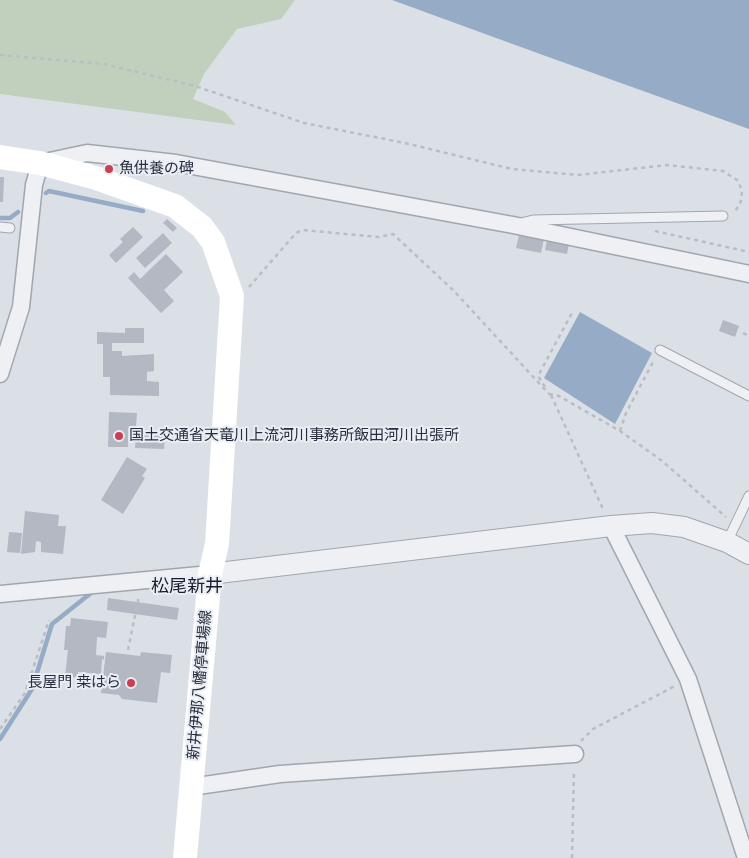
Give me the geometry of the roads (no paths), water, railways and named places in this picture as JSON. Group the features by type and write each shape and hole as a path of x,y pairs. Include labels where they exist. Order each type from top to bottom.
{"main road":[{"name":"新井伊那八幡停車場線","path":"0,157 40,163 163,200 190,216 213,242 232,296 217,544 210,574 185,858"}],"street":[{"path":"0,374 21,307 34,185 40,163 87,153 176,164 513,225 749,274"},
{"path":"0,594 210,574 611,526 652,523 731,533 749,554"},
{"path":"611,526 688,679 746,858"},
{"path":"190,787 280,774 574,754"}],"lane":[{"path":"513,225 533,220 723,216"},
{"path":"660,350 749,396"},
{"path":"731,533 749,496"}],"water":[{"path":"392,0 749,0 749,129 540,54"},
{"path":"580,312 652,353 615,424 544,378"}],"waterway":[{"path":"46,193 49,191 143,211"},
{"path":"0,218 10,218 18,212"},
{"path":"0,739 32,689 52,624 91,593"}],"place":[{"name":"魚供養の碑","path":"109,169"},
{"name":"国土交通省天竜川上流河川事務所飯田河川出張所","path":"119,436"},
{"name":"長屋門 桒はら","path":"131,683"}],"district":[{"name":"松尾新井","path":"187,587"}]}
